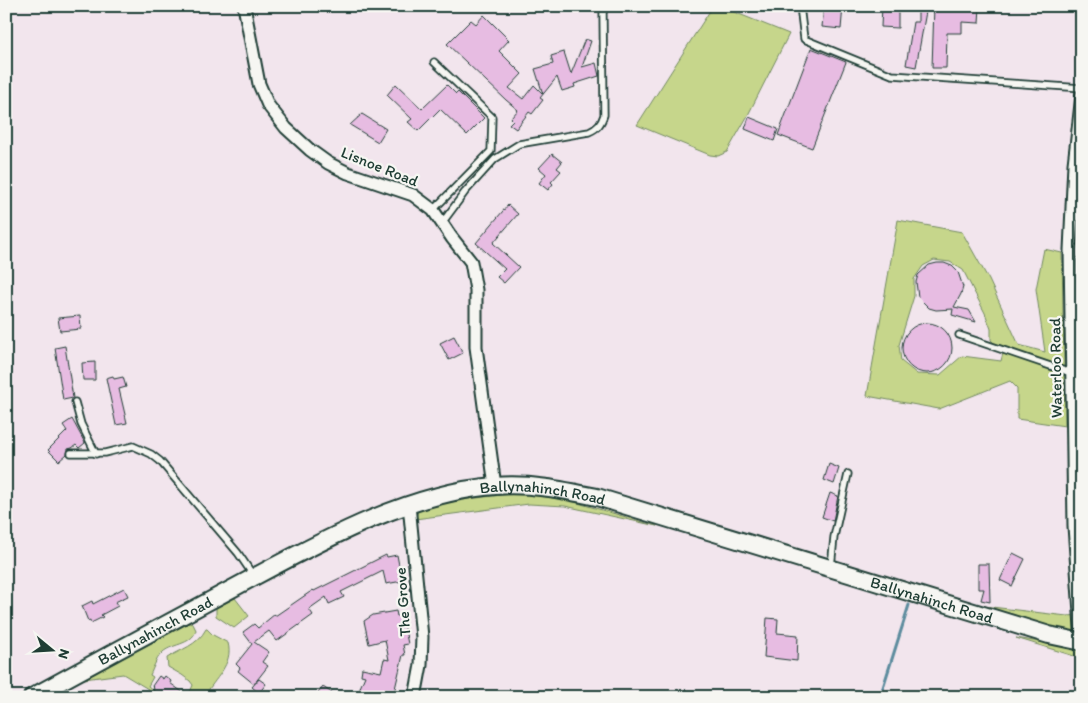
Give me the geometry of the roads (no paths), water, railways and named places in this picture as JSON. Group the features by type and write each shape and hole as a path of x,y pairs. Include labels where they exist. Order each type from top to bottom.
{"street":[{"name":"Lisnoe Road","path":"244,6 259,84 268,105 286,128 310,150 348,173 413,195 433,210 471,262 476,290 476,347 495,486"},
{"name":"Waterloo Road","path":"1082,95 1074,164 1070,250 1074,526 1082,642"},
{"name":"Ballynahinch Road","path":"32,697 254,577 327,540 409,505 459,491 495,486 524,485 597,496 831,570 1049,635 1082,642"},
{"name":"The Grove","path":"409,505 422,637 421,665 415,697"}],"lane":[{"path":"442,222 494,159 519,144 589,132 601,124 604,115 603,13 605,6"},
{"path":"800,6 804,39 892,75 1082,88"},
{"path":"433,210 491,151 492,116 434,62"},
{"path":"959,335 1072,373"},
{"path":"75,402 81,424 96,454"},
{"path":"71,453 105,453 133,446 152,454 238,553 254,577"},
{"path":"831,570 834,537 848,474"}],"waterway":[{"path":"880,697 909,605"}]}
